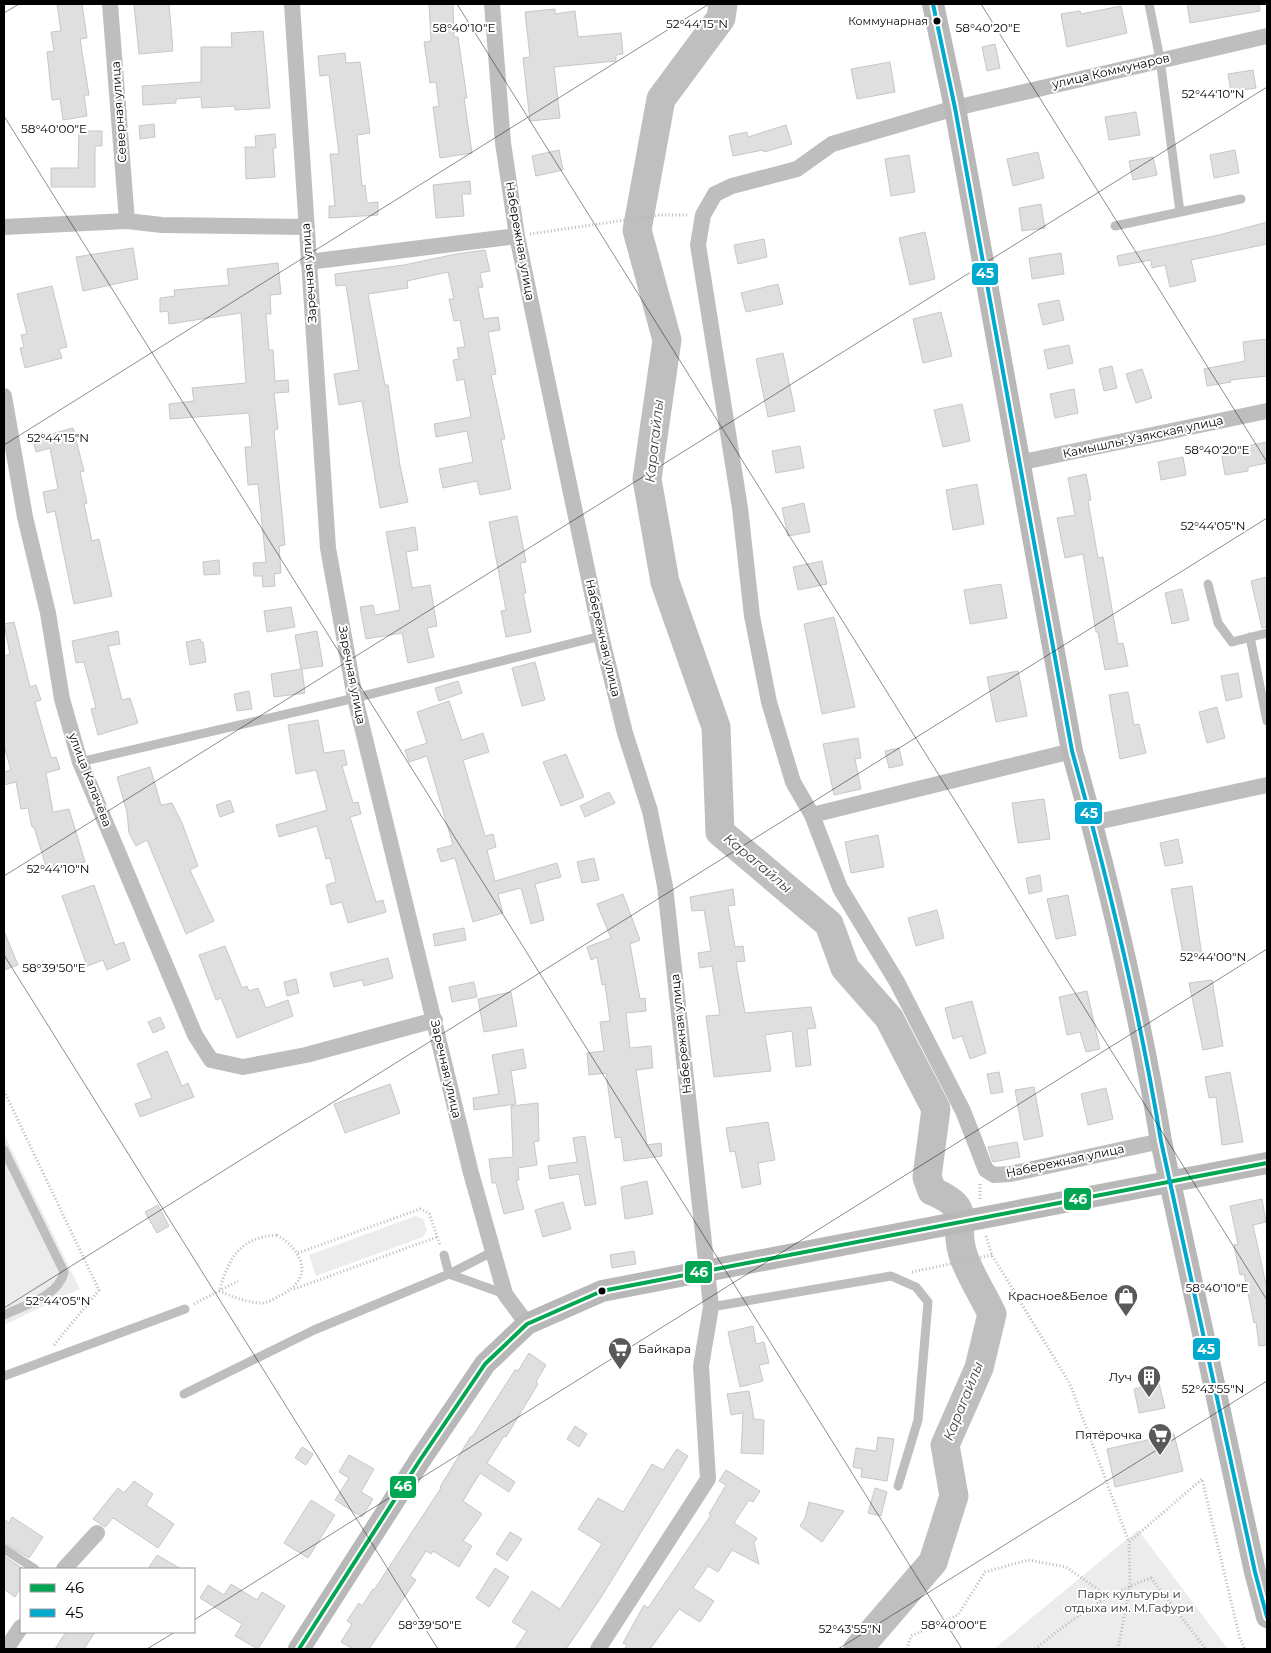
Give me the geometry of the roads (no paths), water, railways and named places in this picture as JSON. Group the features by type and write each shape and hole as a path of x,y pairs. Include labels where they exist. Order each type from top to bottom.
{"main road":[{"path":"934,4 955,108 1018,463 1072,751 1092,823 1150,1074 1161,1141 1261,1571 1267,1617"},
{"path":"299,1649 420,1460 485,1364 527,1324 602,1291 1267,1162"}],"street":[{"name":"Северная улица","path":"110,4 127,221"},
{"name":"Заречная улица","path":"292,4 328,548 355,698 492,1252 504,1294 527,1324"},
{"name":"Набережная улица","path":"492,4 503,143 517,236 601,636 625,733 650,811 665,886 711,1307 701,1366 708,1479 598,1649"},
{"name":"улица Коммунаров","path":"715,194 732,186 797,169 832,144 955,108 1160,59 1267,36"},
{"name":"Набережная улица","path":"715,194 703,215 698,245 740,508 752,616 769,702 793,782 812,815 840,888 896,982 919,1025 963,1111 979,1157 986,1170 994,1175 1010,1174 1161,1141"},
{"path":"4,227 127,221 162,225 306,227"},
{"path":"308,262 517,236"},
{"name":"улица Калачёва","path":"4,396 25,517 48,613 62,699 80,762 195,1036 211,1060 243,1066 252,1065 306,1055 435,1020"},
{"name":"Камышлы-Узякская улица","path":"1018,463 1267,412"},
{"path":"812,815 1072,751"},
{"path":"1092,823 1267,785"},
{"path":"65,1568 97,1533"},
{"path":"6,1649 20,1628"}],"lane":[{"path":"1149,4 1160,59 1180,212"},
{"path":"1115,226 1241,200"},
{"path":"1208,584 1218,623 1232,642 1267,633"},
{"path":"80,762 355,698 601,636"},
{"path":"1250,637 1267,720"},
{"path":"4,1150 64,1272 62,1282 52,1292 4,1315"},
{"path":"184,1394 314,1330 449,1274 492,1252"},
{"path":"444,1255 449,1274"},
{"path":"449,1274 504,1294"},
{"path":"711,1307 892,1276 916,1287 928,1302 918,1420 898,1486"},
{"path":"4,1376 185,1309"},
{"path":"4,1549 33,1568"}],"waterway":[{"name":"Карагайлы","path":"723,4 721,18 661,99 637,230 667,340 647,479 665,582 716,727 720,832 829,924 845,968 889,1018 936,1109 927,1177 932,1191 945,1197 958,1209 960,1240 964,1258 992,1314 979,1368 945,1445 954,1496 933,1562 858,1649"}],"place":[{"name":"Коммунарная","path":"937,21"},
{"name":"Красное&Белое","path":"1126,1317"},
{"name":"Байкара","path":"620,1370"},
{"name":"Луч","path":"1149,1398"},
{"name":"Пятёрочка","path":"1160,1456"}],"park label":[{"name":"Парк культуры и отдыха им. М.Гафури","path":"1129,1601"}]}
